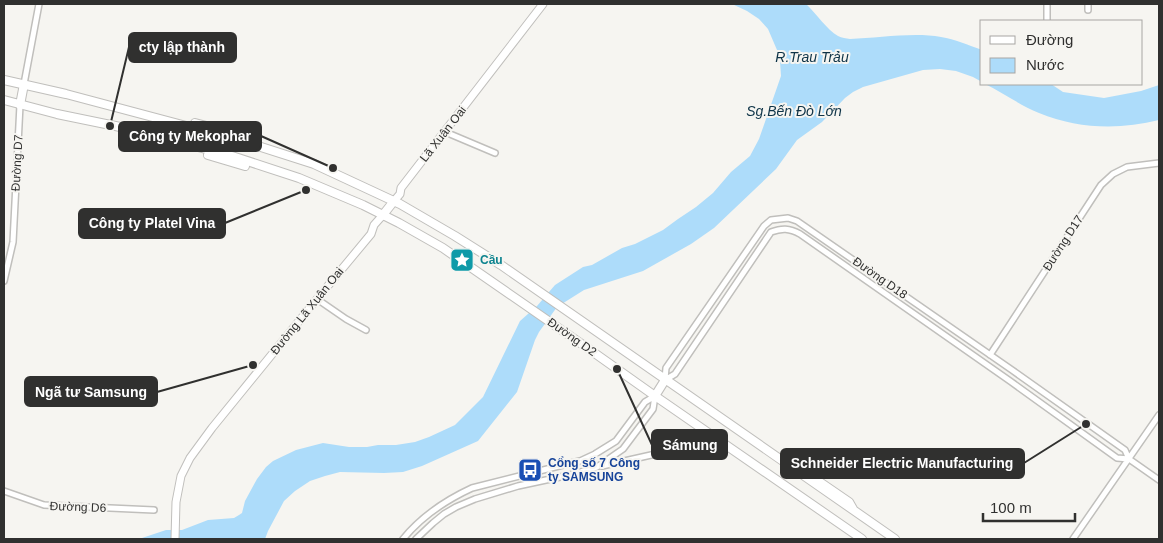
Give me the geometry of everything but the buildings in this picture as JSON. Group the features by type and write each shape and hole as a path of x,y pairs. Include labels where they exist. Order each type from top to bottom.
{"main road":[{"name":"Lã Xuân Oai","path":"394,201 400,194 401,188 544,4"},
{"name":"Đường D2","path":"4,80 66,94 239,140 302,160 408,208 501,265 894,539"},
{"path":"20,105 24,84"},
{"name":"Đường D2","path":"4,100 57,114 123,127 232,156 298,178 363,205 399,223 443,248 486,277 862,539"},
{"path":"382,216 394,201"},
{"name":"Đường Lã Xuân Oai","path":"175,539 176,502 181,476 190,458 212,428 371,234 374,225 382,216"},
{"path":"655,396 665,380"},
{"name":"Đường D2","path":"814,506 820,514 856,539"}],"street":[{"path":"24,84 39,4"},
{"path":"1047,4 1047,20"},
{"path":"1088,4 1088,10"},
{"name":"Đường D7","path":"4,281 13,242 20,105"},
{"path":"450,134 495,153"},
{"name":"Đường D17","path":"990,355 1101,185 1113,174 1127,168 1159,163"},
{"name":"Đường D18","path":"665,380 666,368 764,226 771,220 788,218 797,221 1125,450 1129,459"},
{"name":"Đường D18","path":"665,380 675,374 770,232 785,228 800,234 1117,458 1129,459 1159,480"},
{"path":"317,299 366,330"},
{"path":"404,539 438,507 460,494 476,487 580,461 595,454 616,441 645,402 655,396"},
{"path":"597,467 623,449 653,409 655,396"},
{"path":"1073,539 1159,415"},
{"path":"416,539 444,514 478,498 518,486 719,440"},
{"path":"571,463 574,474"},
{"path":"476,487 478,498"},
{"name":"Đường D6","path":"4,491 44,505 154,510"}],"water":[{"name":"Sg.Bến Đò Lớn","path":"732,4 806,4 839,37 850,39 919,35 941,37 956,41 980,49 980,81 956,71 940,69 923,70 863,87 853,92 822,122 797,140 776,169 714,228 691,244 643,271 584,290 557,307 535,340 517,392 478,441 422,466 403,472 340,472 310,481 284,501 265,539 139,539 166,530 182,530 208,520 234,518 242,513 245,501 266,467 273,461 296,450 323,443 349,447 396,445 415,442 455,425 483,397 520,321 537,306 555,285 583,267 592,265 622,248 635,244 663,230 713,193 731,172 750,156 759,139 781,76 777,50 768,29 759,19"},
{"path":"987,85 1052,85 1063,92 1104,98 1141,91 1159,85 1159,120 1144,123 1114,126 1084,125 1054,118 1032,110"}],"place":[{"name":"cty lập thành","path":"110,126"},
{"name":"Công ty Mekophar","path":"333,168"},
{"name":"Công ty Platel Vina","path":"306,190"},
{"name":"Cầu","path":"462,260"},
{"name":"Ngã tư Samsung","path":"253,365"},
{"name":"Sámung","path":"617,369"},
{"name":"Schneider Electric Manufacturing","path":"1086,424"},
{"name":"Cổng số 7 Công ty SAMSUNG","path":"530,470"}],"water label":[{"name":"R.Trau Trảu","path":"812,57"}]}
